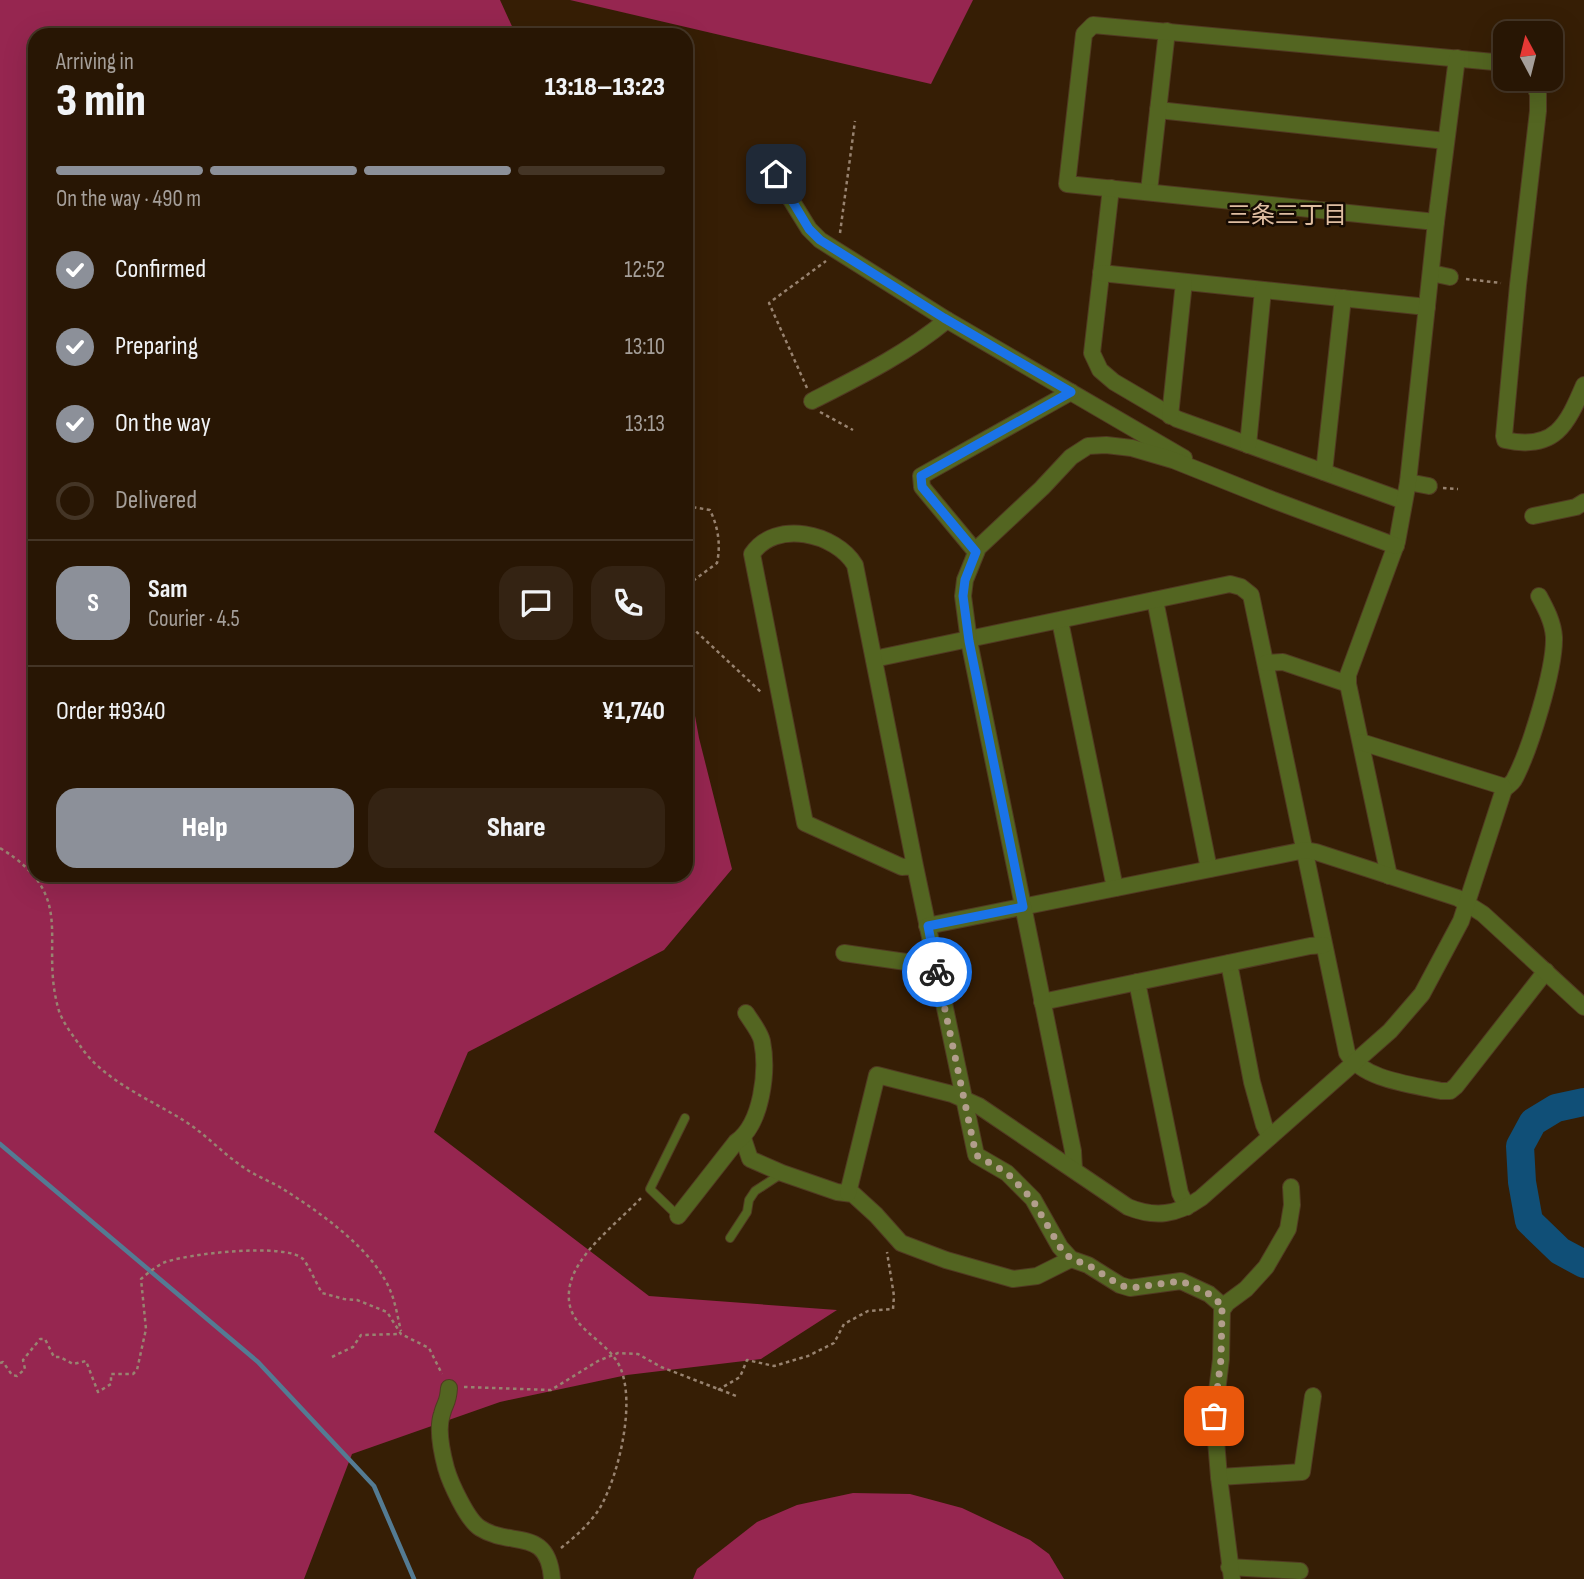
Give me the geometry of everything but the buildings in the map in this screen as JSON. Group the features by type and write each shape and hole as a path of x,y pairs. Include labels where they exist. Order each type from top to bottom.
{"street":[{"path":"1436,222 1067,184 1084,34 1093,25 1493,62"},
{"path":"1149,191 1167,31"},
{"path":"1389,876 1348,675 1396,546 1408,482 1457,58"},
{"path":"1537,91 1538,111 1518,285 1505,440 1529,442 1553,437 1570,418 1584,385"},
{"path":"1158,110 1446,141"},
{"path":"764,156 809,229 820,240 947,320 1162,443 1200,469"},
{"path":"1111,188 1092,353 1100,370 1114,382 1170,416 1404,501"},
{"path":"1101,273 1427,307"},
{"path":"1431,273 1450,277"},
{"path":"1170,416 1184,282"},
{"path":"1501,283 1518,285"},
{"path":"1248,445 1263,290"},
{"path":"1324,472 1343,298"},
{"path":"812,401 885,363 928,336 947,320"},
{"path":"976,552 922,487 921,476 1071,392"},
{"path":"1074,1169 1073,1151 969,641 964,588 978,548 1071,457 1088,446 1106,445 1132,448 1200,469 1273,500 1396,546"},
{"path":"1408,482 1429,486"},
{"path":"1533,516 1576,507 1584,502"},
{"path":"915,866 902,867 805,823 752,554 758,545 769,539 797,533 814,536 835,545 849,555 855,565 976,1155 1007,1173 1032,1199 1060,1247 1071,1259 1088,1265 1120,1285 1130,1288 1181,1281 1209,1294 1224,1307"},
{"path":"874,659 1230,584 1241,587 1251,595 1347,1053 1353,1063 1366,1072 1450,1091 1546,971"},
{"path":"848,1193 877,1075 951,1094 979,1106 1128,1207 1142,1213 1161,1215 1188,1207 1270,1137 1390,1031 1422,994 1456,932 1504,789 1514,781 1543,698 1553,652 1553,624 1539,596"},
{"path":"1155,600 1209,869"},
{"path":"1060,621 1115,888"},
{"path":"1266,663 1283,662 1348,684"},
{"path":"1361,742 1499,783 1504,789"},
{"path":"928,926 1305,850 1467,903 1483,914 1584,1007"},
{"path":"1042,1002 1324,945"},
{"path":"844,953 920,964 935,962"},
{"path":"1229,963 1252,1082 1270,1137"},
{"path":"1137,982 1180,1193 1188,1207"},
{"path":"678,1216 736,1142 746,1135 764,1088 762,1039 746,1013"},
{"path":"743,1138 750,1159 782,1173 853,1194 901,1243 946,1261 1013,1279 1037,1276 1071,1259"},
{"path":"1291,1187 1292,1206 1288,1229 1266,1267 1222,1310 1221,1359 1214,1416 1231,1573 1300,1571"},
{"path":"449,1388 448,1403 442,1414 441,1433 446,1467 470,1517 480,1528 534,1543 545,1553 552,1579"},
{"path":"1219,1477 1302,1472 1313,1396"}],"lane":[{"path":"678,1216 650,1189 685,1118"},
{"path":"730,1238 747,1212 749,1200 755,1191 782,1173"}],"path":[{"path":"853,430 822,415 812,401 768,303 839,252 855,121"},
{"path":"1450,277 1501,283"},
{"path":"693,507 710,510 716,523 720,548 717,562 693,581"},
{"path":"693,629 758,690 762,693 780,694"},
{"path":"0,848 20,860 28,869"},
{"path":"39,882 50,904 53,920 53,983 60,1014 90,1060 145,1099 185,1121 246,1170 283,1189 325,1217 371,1259 391,1293 401,1334"},
{"path":"548,1560 590,1521 601,1506 615,1473 625,1427 621,1369 613,1355 580,1325 572,1314 569,1288 574,1271 587,1253 650,1189"},
{"path":"718,1390 740,1377 747,1360 774,1366 808,1356 834,1343 844,1324 868,1311 893,1309 894,1296 886,1248"},
{"path":"0,1363 3,1362 12,1376 17,1376 24,1369 23,1360 31,1348 40,1339 45,1339 54,1357 60,1357 72,1364 86,1361 98,1392 111,1384 111,1374 133,1374 137,1370 146,1329 141,1279 160,1264 178,1258 267,1250 294,1254 303,1259 322,1293 357,1300 387,1312 401,1334"},
{"path":"332,1357 352,1347 361,1335 401,1334 429,1348 449,1388 474,1385 551,1390 598,1361 618,1353 638,1354 661,1367 739,1397"}],"shaded area":[{"path":"0,0 500,0 513,28 28,28 28,882 693,882 693,705 732,869 664,950 468,1052 434,1132 649,1296 837,1310 761,1359 627,1375 500,1402 352,1454 304,1579 0,1579"},
{"path":"570,0 973,0 931,84"},
{"path":"853,1493 910,1494 962,1508 1030,1540 1049,1554 1064,1579 693,1579 697,1569 757,1522 797,1505"}],"waterway":[{"path":"1584,1102 1556,1108 1533,1122 1520,1146 1522,1182 1529,1221 1560,1251 1584,1264"},
{"path":"0,1144 258,1362 374,1486 414,1579"}],"way so far":[{"path":"937,972 976,1155 1007,1173 1032,1199 1060,1247 1071,1259 1088,1265 1120,1285 1130,1288 1181,1281 1209,1294 1224,1307 1214,1416"}],"district":[{"name":"三条三丁目","path":"1287,215"}],"route":[{"path":"776,174 809,229 820,240 944,318 1071,392 921,476 922,487 976,552 965,580 963,596 969,641 1023,907 928,926 937,972"}]}
